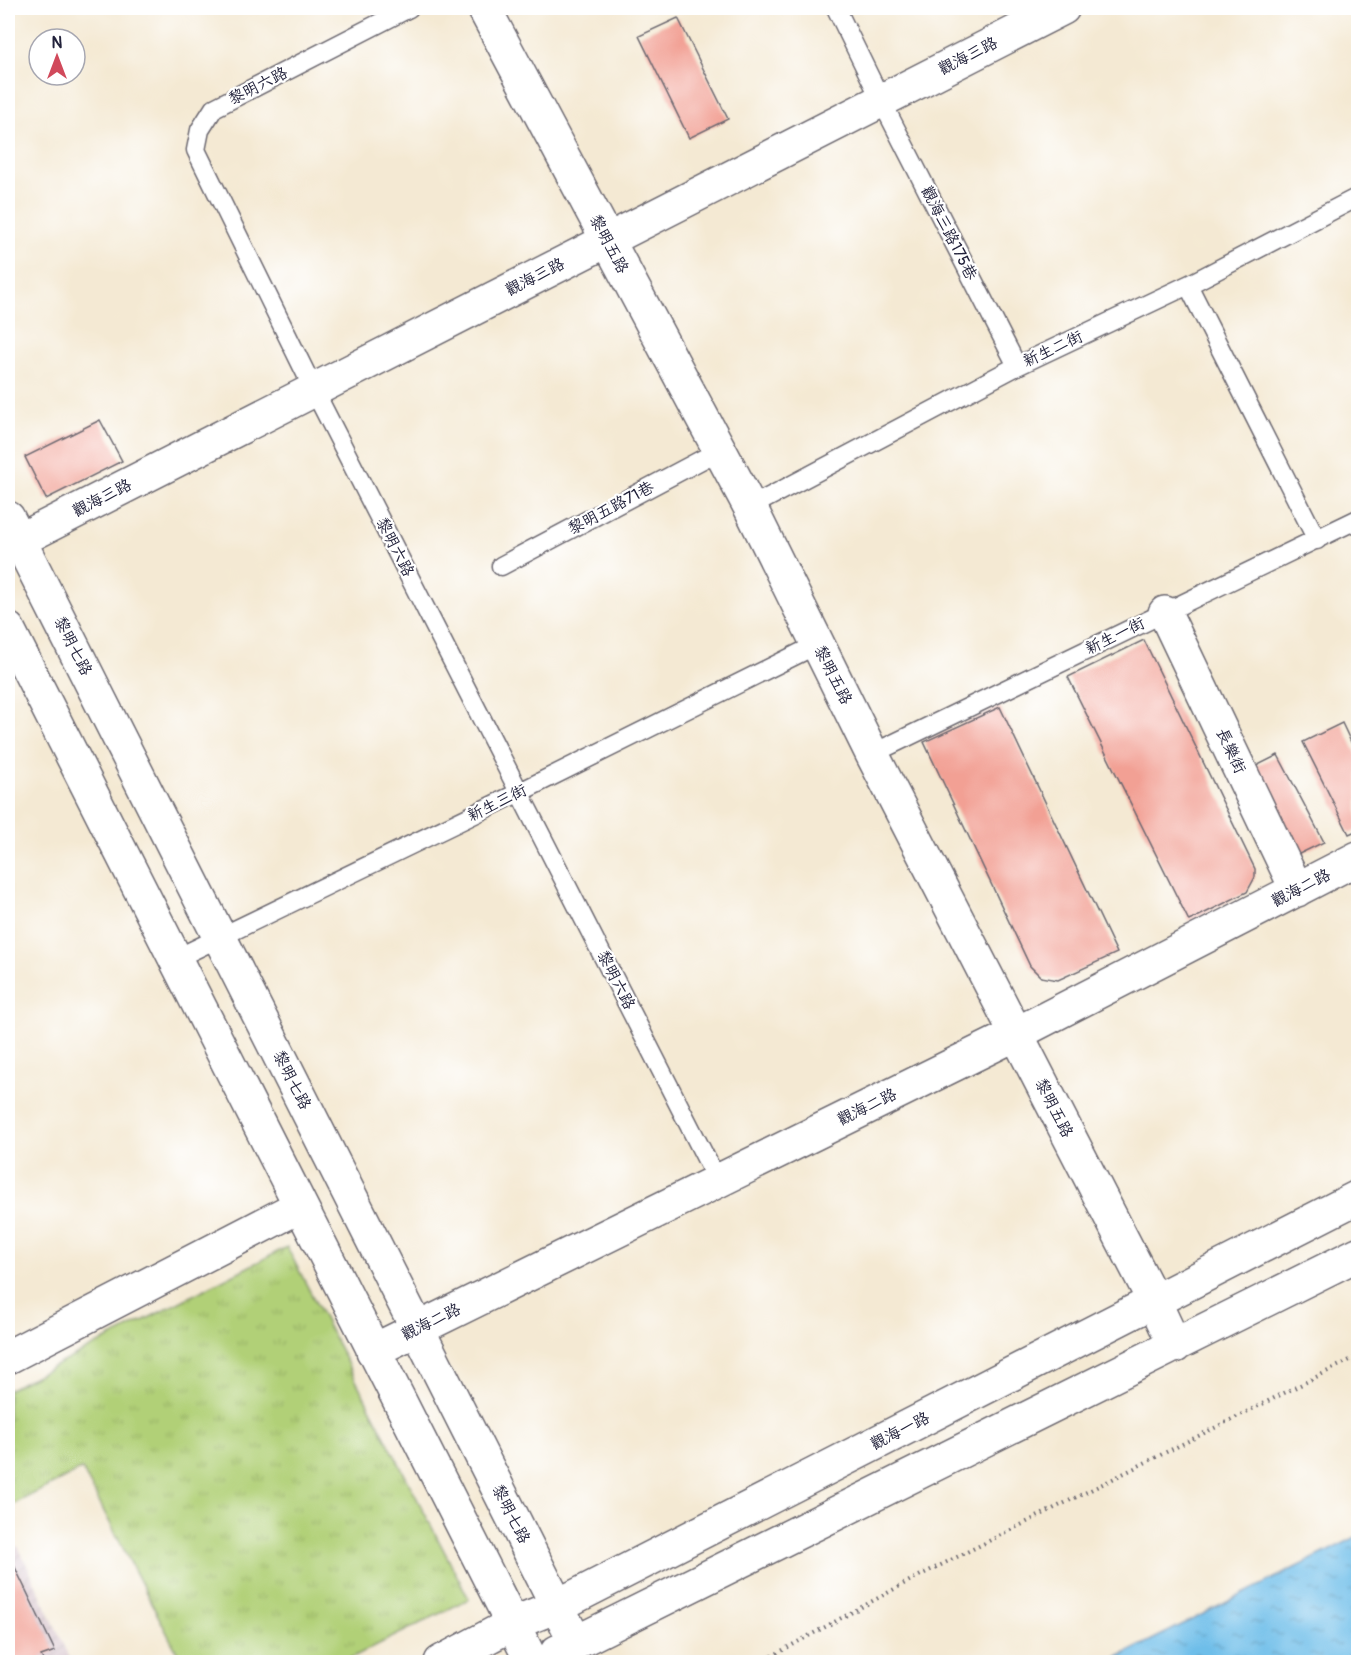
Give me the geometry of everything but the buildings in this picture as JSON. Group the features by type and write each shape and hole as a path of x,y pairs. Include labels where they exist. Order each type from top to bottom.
{"street":[{"name":"黎明五路","path":"484,8 750,507 872,753 1175,1346"},
{"name":"觀海三路","path":"11,535 314,390 1063,8"},
{"name":"黎明七路","path":"11,535 219,937 576,1643"},
{"name":"長樂街","path":"1165,613 1297,890"},
{"path":"8,629 532,1662"},
{"name":"觀海二路","path":"373,1351 1016,1034 1359,858"},
{"name":"觀海一路","path":"441,1662 512,1624 557,1606 1359,1197"},
{"path":"8,1357 300,1206"},
{"path":"537,1662 1359,1254"}],"lane":[{"name":"黎明六路","path":"409,8 214,108 200,130 196,150 314,390 717,1180"},
{"name":"觀海三路175巷","path":"836,8 1017,366"},
{"name":"新生二街","path":"750,507 1017,366 1188,285 1359,197"},
{"path":"1188,285 1317,540"},
{"name":"黎明五路71巷","path":"501,566 720,450"},
{"name":"新生一街","path":"872,753 1359,519"},
{"name":"新生三街","path":"175,959 520,792 818,644"}],"path":[{"path":"761,1662 911,1580 1359,1356"}],"shaded area":[{"path":"18,1546 72,1662 8,1662 8,1551"}],"green space":[{"path":"287,1247 469,1599 343,1662 182,1662 82,1469 8,1507 8,1390"}],"water":[{"path":"1358,1536 1358,1662 1108,1662"}]}
